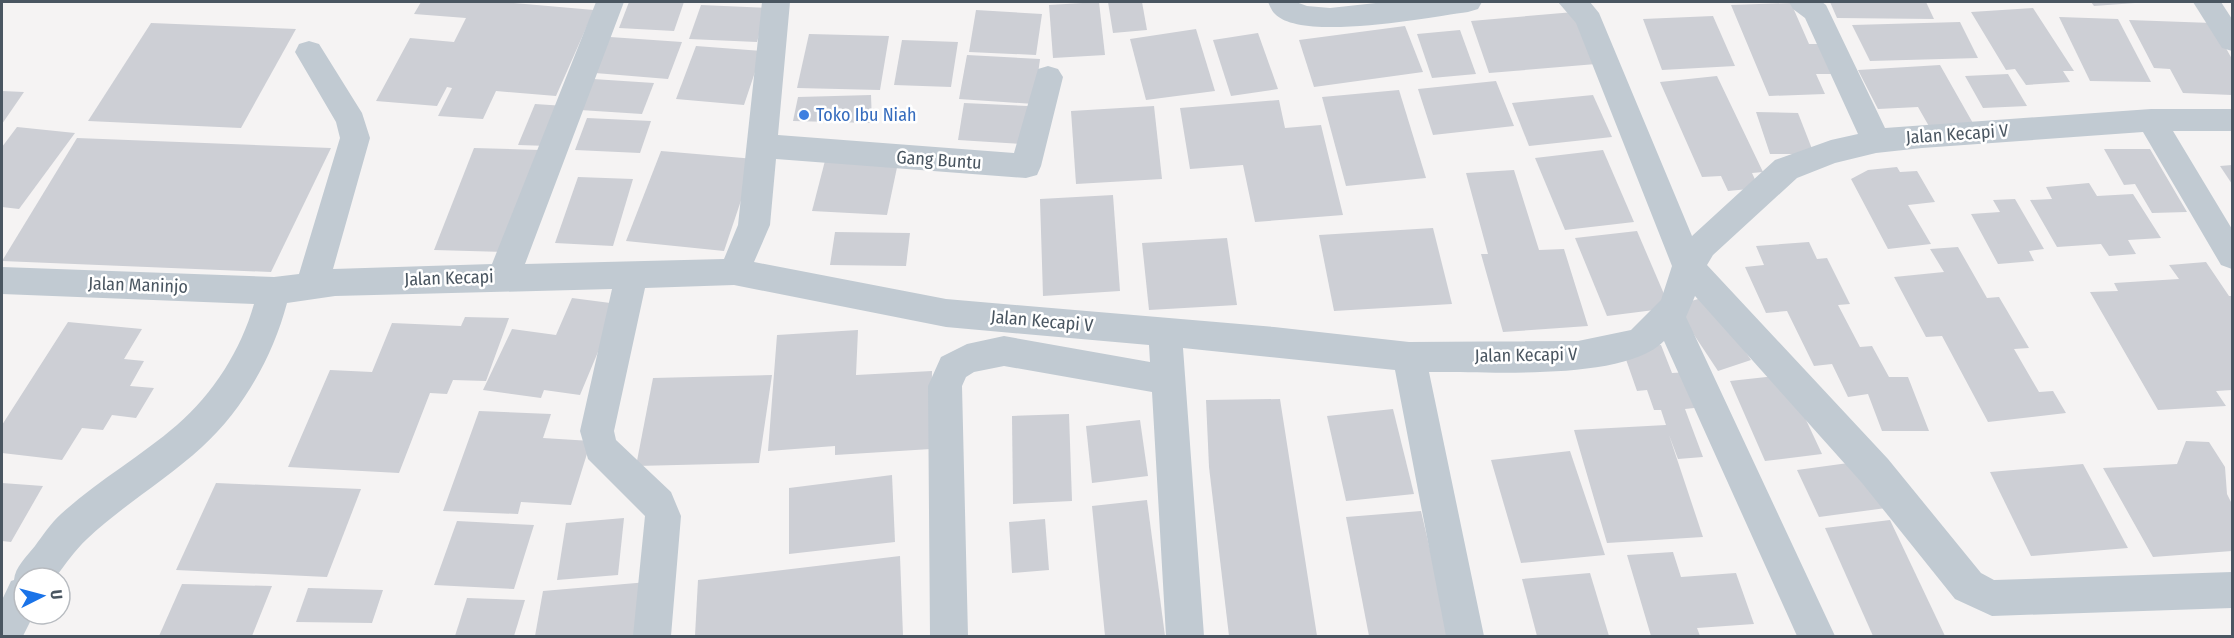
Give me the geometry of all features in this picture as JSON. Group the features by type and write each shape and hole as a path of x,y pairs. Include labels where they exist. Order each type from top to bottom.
{"street":[{"path":"504,276 610,2"},
{"path":"734,272 754,225 776,2"},
{"path":"1282,2 1285,8 1304,16 1330,18 1468,2"},
{"path":"1572,2 1585,13 1590,23 1688,266 1875,471 1968,586 1992,598 2232,590"},
{"path":"1803,2 1816,12 1876,141"},
{"path":"2207,2 2232,41"},
{"path":"309,52 351,121 355,138 312,285"},
{"name":"Gang Buntu","path":"762,146 1026,166 1048,77"},
{"path":"2151,120 2232,256"},
{"name":"Jalan Kecapi V","path":"734,272 946,313 1165,330 1409,357 1578,356 1641,342 1675,307 1688,266 1702,246 1786,169 1831,152 1876,141 2151,120 2232,120"},
{"name":"Jalan Kecapi","path":"274,291 335,282 734,272"},
{"path":"632,274 597,431 600,448 658,504 663,516 652,636"},
{"name":"Jalan Maninjo","path":"2,280 274,291"},
{"path":"42,566 72,528 190,436 226,395 248,362 264,328 274,291"},
{"path":"1669,315 1816,636"},
{"path":"1165,330 1185,636"},
{"path":"949,636 945,386 953,367 967,359 1004,351 1167,380"},
{"path":"1409,357 1465,636"},
{"path":"4,636 12,619"}],"building":[{"path":"421,2 503,2 594,10 556,96 496,91 483,119 438,116 452,88 447,87 437,106 376,101 410,38 454,42 466,18 414,14"},
{"path":"629,2 684,2 674,31 619,28"},
{"path":"1099,2 1105,55 1053,58 1049,5"},
{"path":"1108,2 1142,2 1147,30 1113,33"},
{"path":"1830,2 1926,2 1934,19 1837,18"},
{"path":"2091,2 2135,2 2135,3 2094,6"},
{"path":"1791,3 1809,44 1819,44 1833,74 1816,74 1825,94 1769,96 1731,5"},
{"path":"701,5 767,8 757,42 689,39"},
{"path":"2033,8 2074,71 2063,71 2070,82 2026,85 2015,69 2006,70 1971,12"},
{"path":"976,10 1042,14 1036,55 969,52"},
{"path":"1574,12 1596,64 1489,73 1471,21"},
{"path":"1713,16 1735,66 1662,70 1643,19"},
{"path":"2059,17 2118,19 2151,82 2090,81"},
{"path":"2129,20 2212,23 2232,59 2232,95 2183,93 2170,69 2154,68"},
{"path":"1960,22 1978,58 1870,61 1852,25"},
{"path":"151,23 296,29 241,128 88,121"},
{"path":"1405,26 1423,72 1314,87 1299,40"},
{"path":"1196,29 1215,91 1146,100 1130,39"},
{"path":"1460,30 1476,74 1432,78 1417,34"},
{"path":"1258,33 1278,89 1231,96 1213,40"},
{"path":"809,34 889,36 880,90 797,88"},
{"path":"610,37 682,42 668,79 595,73"},
{"path":"902,40 958,42 951,87 894,85"},
{"path":"696,46 762,51 744,105 676,99"},
{"path":"967,55 1040,59 1034,104 959,99"},
{"path":"1940,65 1974,125 1930,128 1918,107 1878,109 1858,70"},
{"path":"2008,74 2027,106 1983,108 1965,76"},
{"path":"1717,76 1763,172 1752,173 1759,188 1728,191 1721,176 1702,177 1660,82"},
{"path":"593,79 654,83 642,114 580,110"},
{"path":"1496,81 1514,126 1433,135 1418,89"},
{"path":"1399,90 1426,178 1346,186 1322,97"},
{"path":"2,91 24,92 2,124"},
{"path":"871,95 872,123 793,121 798,97"},
{"path":"1593,95 1612,137 1529,146 1512,103"},
{"path":"1279,100 1285,128 1321,125 1343,215 1255,222 1243,165 1190,169 1180,108"},
{"path":"964,103 1028,106 1022,144 958,140"},
{"path":"535,104 565,106 549,146 518,145"},
{"path":"1154,106 1162,179 1076,184 1071,111"},
{"path":"1756,112 1798,113 1814,154 1770,154"},
{"path":"587,118 651,121 640,153 575,150"},
{"path":"17,127 75,133 19,209 2,207 2,147"},
{"path":"77,138 331,148 271,272 2,261"},
{"path":"474,148 540,150 505,252 434,250"},
{"path":"2104,149 2150,149 2187,212 2152,213 2135,184 2124,185"},
{"path":"1603,150 1634,222 1565,230 1535,158"},
{"path":"661,151 755,159 724,251 626,241"},
{"path":"827,153 899,158 887,215 812,211"},
{"path":"2232,165 2232,184 2220,166"},
{"path":"1897,167 1900,172 1917,171 1935,202 1908,205 1931,244 1888,249 1851,179 1868,170"},
{"path":"1514,170 1539,250 1564,249 1588,326 1503,332 1481,254 1488,254 1466,173"},
{"path":"578,177 633,179 613,246 555,243"},
{"path":"2089,183 2097,196 2133,194 2161,238 2128,240 2136,254 2109,256 2101,244 2057,247 2030,200 2052,199 2046,187"},
{"path":"1113,195 1120,291 1043,296 1040,199"},
{"path":"2015,199 2044,249 2029,251 2034,261 1998,264 1971,214 2000,212 1993,200"},
{"path":"1433,228 1452,304 1334,311 1319,235"},
{"path":"1637,231 1670,308 1607,316 1575,238"},
{"path":"835,232 910,233 906,266 830,265"},
{"path":"1227,238 1237,305 1149,310 1142,243"},
{"path":"1809,242 1817,259 1827,258 1850,304 1838,305 1860,347 1872,346 1889,377 1908,377 1929,431 1882,431 1868,394 1848,397 1832,364 1814,366 1787,311 1766,313 1745,267 1764,265 1756,246"},
{"path":"1958,247 1987,298 1999,297 2029,348 2014,349 2039,392 2053,391 2066,413 1988,422 1942,336 1926,337 1894,277 1944,272 1930,249"},
{"path":"2206,262 2229,296 2232,296 2232,390 2216,391 2226,406 2158,410 2090,292 2118,291 2114,283 2179,279 2169,265"},
{"path":"1708,296 1751,360 1718,371 1675,306"},
{"path":"572,298 618,304 580,395 544,390 541,398 483,390 512,329 556,335"},
{"path":"465,317 509,318 486,381 453,380 447,394 430,393 399,473 288,467 330,370 372,372 392,323 461,326"},
{"path":"68,322 142,329 124,359 144,361 130,386 154,388 136,418 112,415 103,430 82,428 62,460 2,453 2,425"},
{"path":"858,330 856,375 932,371 931,449 835,455 835,446 768,451 777,335"},
{"path":"1661,345 1672,373 1689,372 1703,407 1685,409 1703,457 1678,459 1669,435 1703,537 1607,543 1574,430 1666,425 1661,410 1654,410 1647,390 1637,391 1622,348"},
{"path":"772,375 759,463 636,466 653,378"},
{"path":"1785,375 1822,454 1765,461 1730,381"},
{"path":"1280,399 1317,636 1229,636 1209,467 1206,400"},
{"path":"1393,409 1414,494 1346,501 1327,416"},
{"path":"479,411 551,414 543,438 591,441 571,505 521,502 518,514 443,511"},
{"path":"1069,414 1072,501 1013,504 1012,416"},
{"path":"1140,420 1148,476 1092,483 1086,426"},
{"path":"2186,441 2209,442 2225,467 2227,494 2232,504 2232,551 2153,557 2103,468 2177,464"},
{"path":"1570,451 1605,555 1521,563 1491,460"},
{"path":"1863,461 1886,508 1819,517 1797,470"},
{"path":"2083,464 2128,548 2031,556 1990,472"},
{"path":"892,475 895,542 789,554 789,488"},
{"path":"2,483 43,486 11,542 2,541"},
{"path":"216,483 361,489 327,577 176,570"},
{"path":"1147,500 1165,636 1105,636 1092,506"},
{"path":"1421,511 1450,636 1369,636 1346,517"},
{"path":"624,518 618,575 557,580 566,523"},
{"path":"1045,519 1049,570 1012,573 1009,522"},
{"path":"1890,520 1945,636 1873,636 1825,528"},
{"path":"457,521 534,525 514,589 434,585"},
{"path":"1673,552 1681,577 1736,573 1754,624 1697,628 1700,636 1651,636 1627,555"},
{"path":"900,556 903,636 695,636 698,580"},
{"path":"1590,573 1609,636 1537,636 1522,579"},
{"path":"648,582 642,636 535,636 543,591"},
{"path":"182,584 272,586 252,636 159,636"},
{"path":"308,588 383,590 372,623 296,622"},
{"path":"467,598 525,600 514,636 455,636"}],"place":[{"name":"Toko Ibu Niah","path":"804,115"}]}
